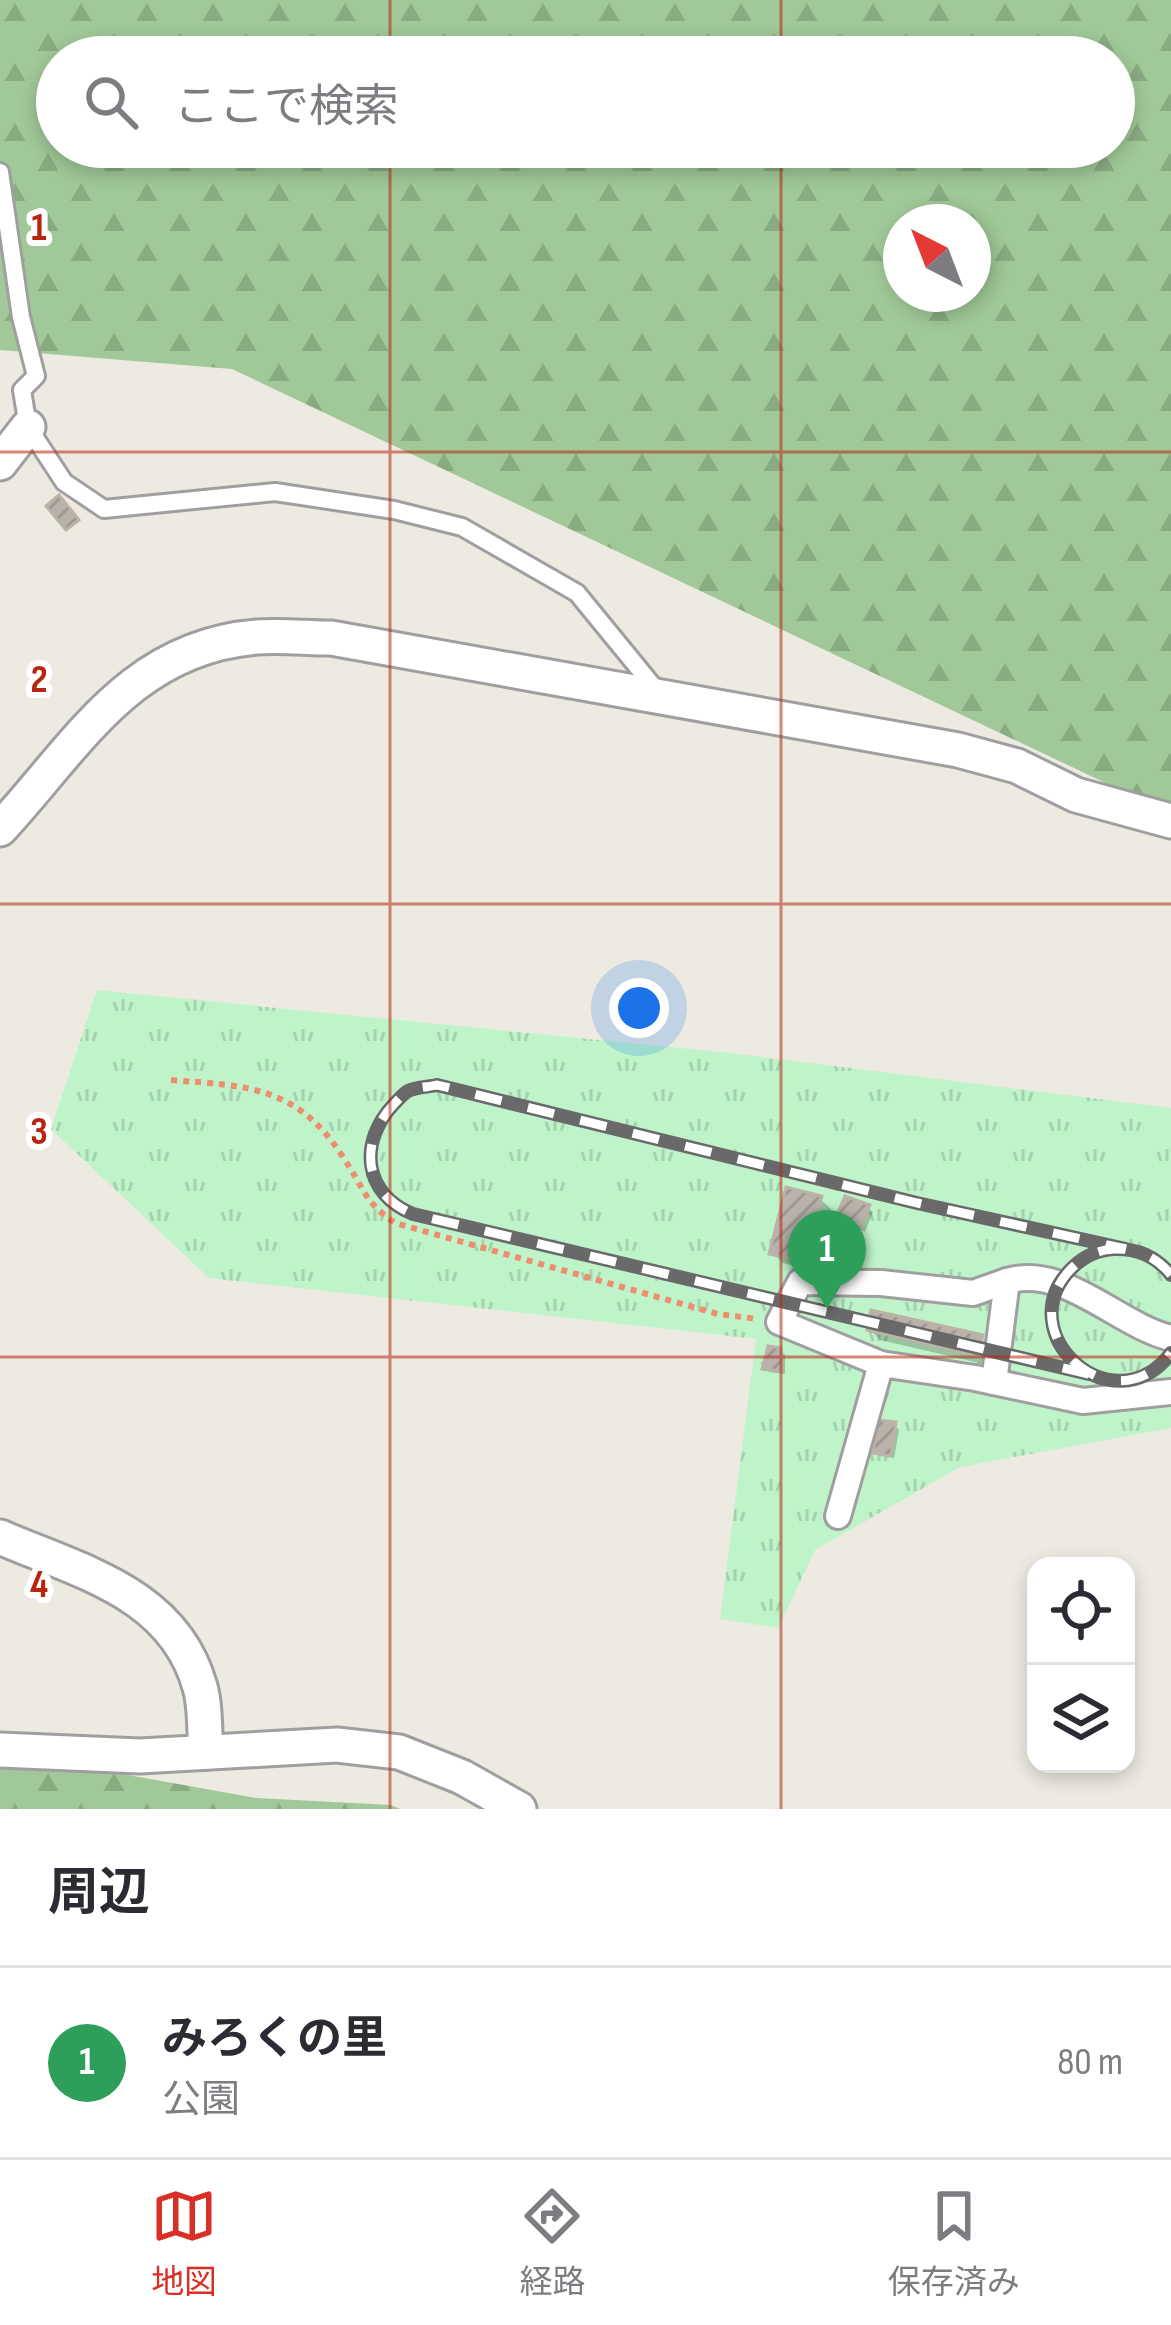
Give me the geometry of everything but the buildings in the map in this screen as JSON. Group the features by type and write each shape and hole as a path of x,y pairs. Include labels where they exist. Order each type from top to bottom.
{"street":[{"path":"0,463 28,427"},
{"path":"0,830 85,726 142,676 200,650 255,637 331,638 958,750 1018,766 1076,795 1171,821"},
{"path":"1171,1339 1071,1289 1025,1276 973,1293 881,1283 800,1282 779,1322 881,1364 1082,1401 1171,1392"},
{"path":"994,1382 1006,1281"},
{"path":"838,1516 881,1364"},
{"path":"0,1537 122,1589 164,1620 186,1649 201,1691 206,1752"},
{"path":"0,1750 140,1756 337,1745 399,1752 462,1777 519,1809"}],"lane":[{"path":"0,172 21,317 36,376 22,391 28,427 64,482 104,509 275,492 394,510 462,527 577,593 660,694"}],"path":[{"path":"170,1080 243,1085 295,1104 322,1124 370,1205 395,1223 718,1314 779,1322"}],"green space":[{"path":"0,0 1171,0 1171,814 232,369 0,350"},
{"path":"97,990 730,1053 1171,1108 1171,1428 960,1467 815,1550 778,1628 720,1619 756,1339 209,1278 51,1129"},
{"path":"0,1752 256,1798 400,1809 0,1809"}],"railway":[{"path":"1089,1374 413,1214 384,1194 376,1180 371,1166 375,1134 405,1093 437,1085 917,1203 1126,1249"},
{"path":"1171,1275 1138,1252 1096,1253 1072,1268 1055,1293 1052,1319 1059,1343 1075,1363 1097,1376 1122,1381 1147,1374 1171,1353"}],"place":[{"name":"みろくの里","path":"827,1309"}]}
